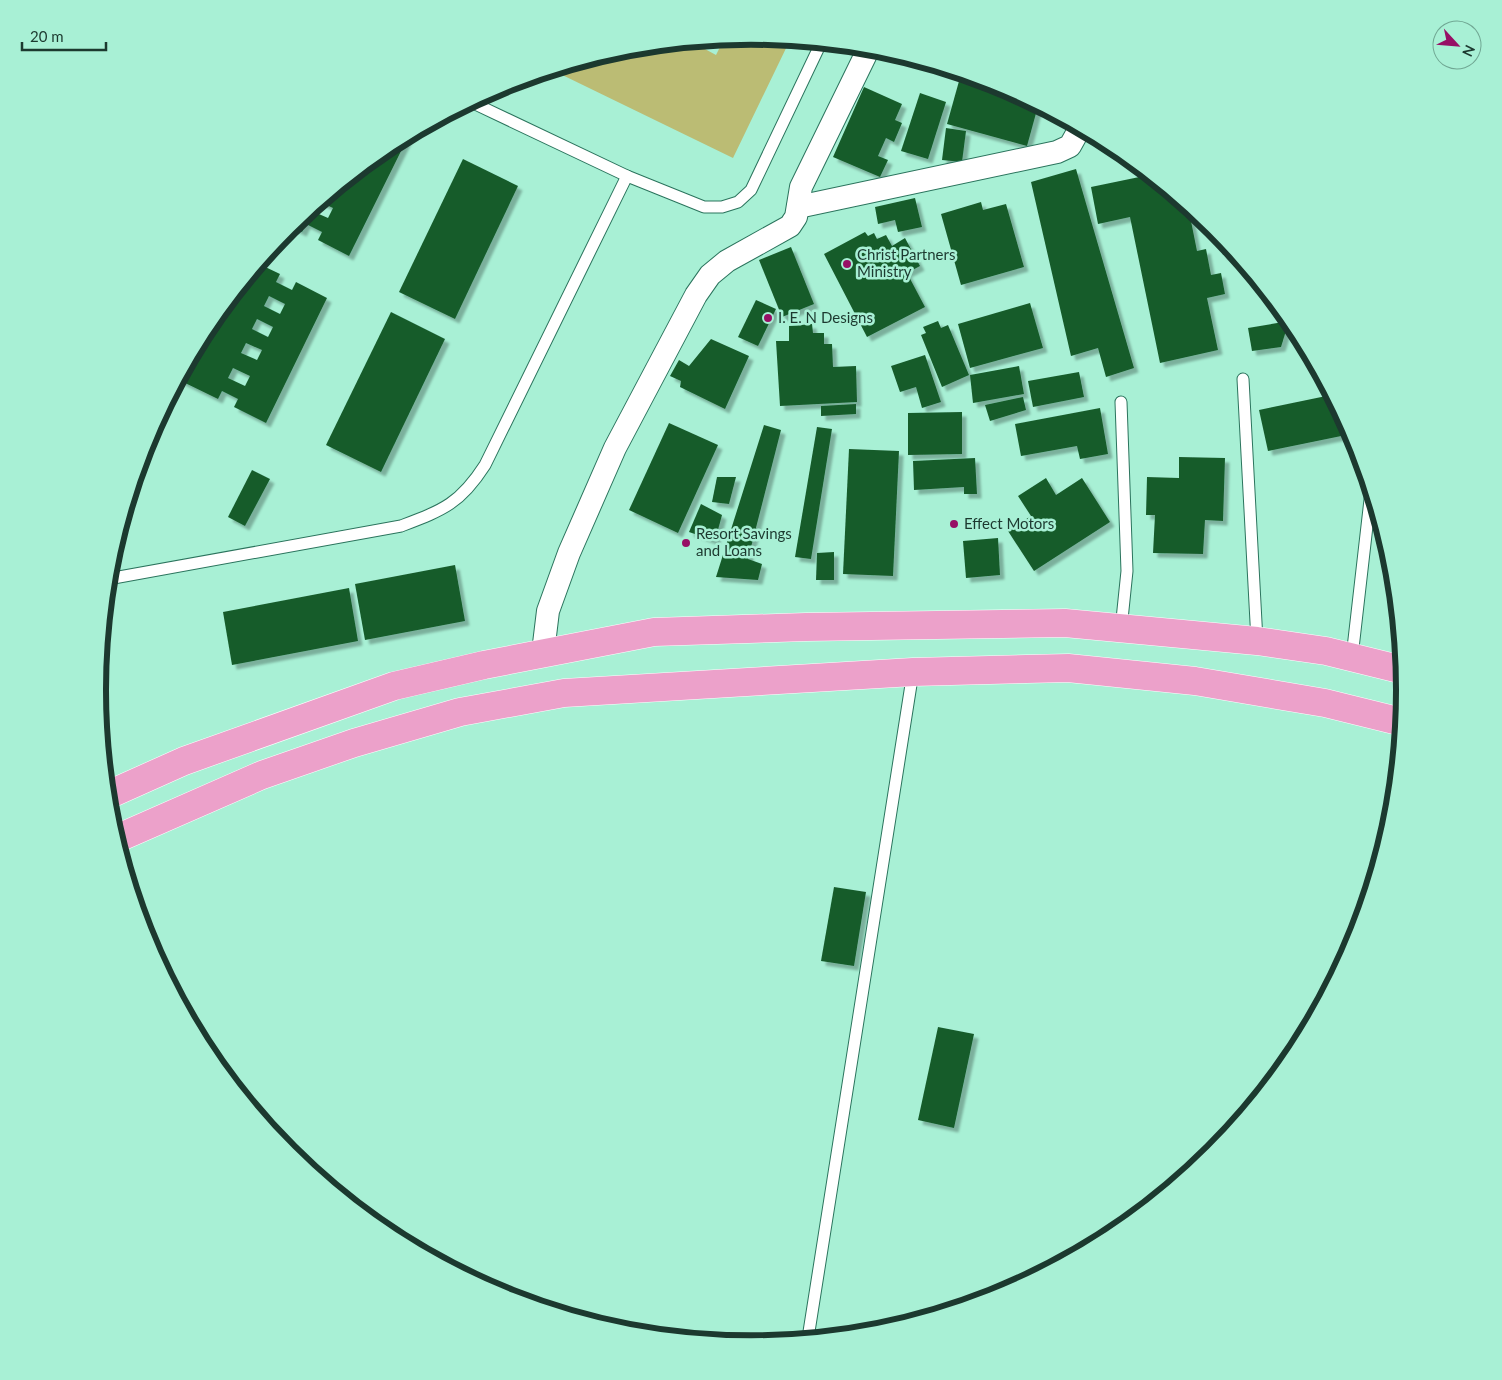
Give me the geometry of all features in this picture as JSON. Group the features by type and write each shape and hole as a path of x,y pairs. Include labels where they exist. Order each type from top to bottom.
{"main road":[{"path":"115,793 184,761 394,686 543,652 654,632 806,627 1065,623 1257,641 1352,657 1395,668"},
{"path":"123,836 262,775 354,743 460,712 564,693 913,672 1068,668 1195,681 1325,703 1395,720"}],"street":[{"path":"543,652 548,611 569,553 615,448 696,295 710,275 727,261 790,226 796,217 802,187 865,55"},
{"path":"798,207 1057,152 1070,146 1077,133"}],"lane":[{"path":"479,106 627,176 704,208 722,207 738,202 751,190 818,49"},
{"path":"116,578 401,526 438,512 455,502 465,494 485,465 627,176"},
{"path":"1243,379 1257,610 1257,641"},
{"path":"1121,402 1126,571 1121,629"},
{"path":"1352,657 1369,507"},
{"path":"809,1332 913,672"}],"green space":[{"path":"721,46 787,46 733,158 560,74 625,57 667,51 701,47 716,55"}],"building":[{"path":"959,80 998,94 1036,112 1027,146 947,124"},
{"path":"864,87 902,104 895,120 902,123 894,142 886,138 878,156 888,160 880,177 833,157"},
{"path":"920,93 946,102 928,159 901,151"},
{"path":"946,128 966,131 962,162 942,160"},
{"path":"403,148 349,256 318,240 322,232 306,224 302,232 299,230 317,213 328,218 333,208 326,205 358,178"},
{"path":"463,159 518,186 455,319 399,292"},
{"path":"1076,169 1134,368 1106,377 1098,348 1071,356 1031,182"},
{"path":"1142,176 1191,219 1197,251 1206,249 1211,275 1221,273 1225,294 1207,298 1218,350 1160,363 1130,217 1098,224 1091,187"},
{"path":"915,198 922,227 898,232 895,220 878,224 875,207"},
{"path":"981,202 983,210 1006,204 1024,267 961,285 941,214"},
{"path":"865,232 868,236 874,233 877,239 886,235 892,246 905,238 920,266 907,273 925,307 867,337 824,254"},
{"path":"791,247 814,304 782,317 759,260"},
{"path":"265,267 280,274 276,282 292,290 296,282 327,298 266,423 234,407 238,399 222,391 218,399 184,383 192,367 239,297","holes":["269,296 285,304 280,314 264,306","257,319 273,327 268,337 252,329","246,343 262,350 257,360 241,353","233,368 250,376 245,386 228,378"]},
{"path":"756,300 776,309 758,346 738,337"},
{"path":"1030,303 1043,348 970,368 958,324"},
{"path":"391,312 445,339 381,472 326,445"},
{"path":"938,321 941,328 948,325 969,375 942,387 921,335 926,333 923,327"},
{"path":"1280,322 1286,331 1281,347 1252,351 1248,328"},
{"path":"812,324 813,333 824,333 824,344 832,344 833,367 856,366 857,402 780,406 776,341 789,341 789,326"},
{"path":"711,339 749,356 725,409 680,387 681,381 670,376 679,360 689,366"},
{"path":"925,355 941,402 922,408 916,387 900,392 891,366"},
{"path":"1019,366 1024,394 973,403 970,375"},
{"path":"1079,372 1084,397 1033,407 1028,381"},
{"path":"1325,396 1343,436 1268,451 1259,410"},
{"path":"1023,397 1026,410 990,421 985,405"},
{"path":"856,404 856,414 821,416 821,406"},
{"path":"1100,408 1108,454 1080,459 1077,446 1021,456 1015,424"},
{"path":"962,412 962,454 908,455 908,413"},
{"path":"669,423 718,445 678,533 629,510"},
{"path":"764,425 781,430 748,559 762,564 758,580 716,577"},
{"path":"817,427 832,429 811,559 795,557"},
{"path":"849,449 899,451 893,576 843,574"},
{"path":"1179,457 1225,458 1223,521 1205,520 1203,554 1153,553 1155,515 1146,515 1147,477 1179,478"},
{"path":"975,458 977,494 964,494 964,487 914,490 913,461"},
{"path":"252,470 270,479 245,526 228,517"},
{"path":"717,477 736,477 729,504 712,502"},
{"path":"1046,478 1056,495 1082,478 1110,522 1034,571 1008,531 1031,516 1018,496"},
{"path":"701,504 722,515 715,541 689,532"},
{"path":"998,538 1000,575 966,578 963,541"},
{"path":"834,552 834,580 816,580 817,553"},
{"path":"455,565 465,621 365,640 355,584"},
{"path":"349,588 358,641 232,665 223,612"},
{"path":"834,887 866,892 854,966 821,961"},
{"path":"938,1027 974,1034 954,1128 918,1120"}],"place":[{"name":"Christ Partners Ministry","path":"847,264"},
{"name":"I. E. N Designs","path":"768,318"},
{"name":"Effect Motors","path":"954,524"},
{"name":"Resort Savings and Loans","path":"686,543"}]}
